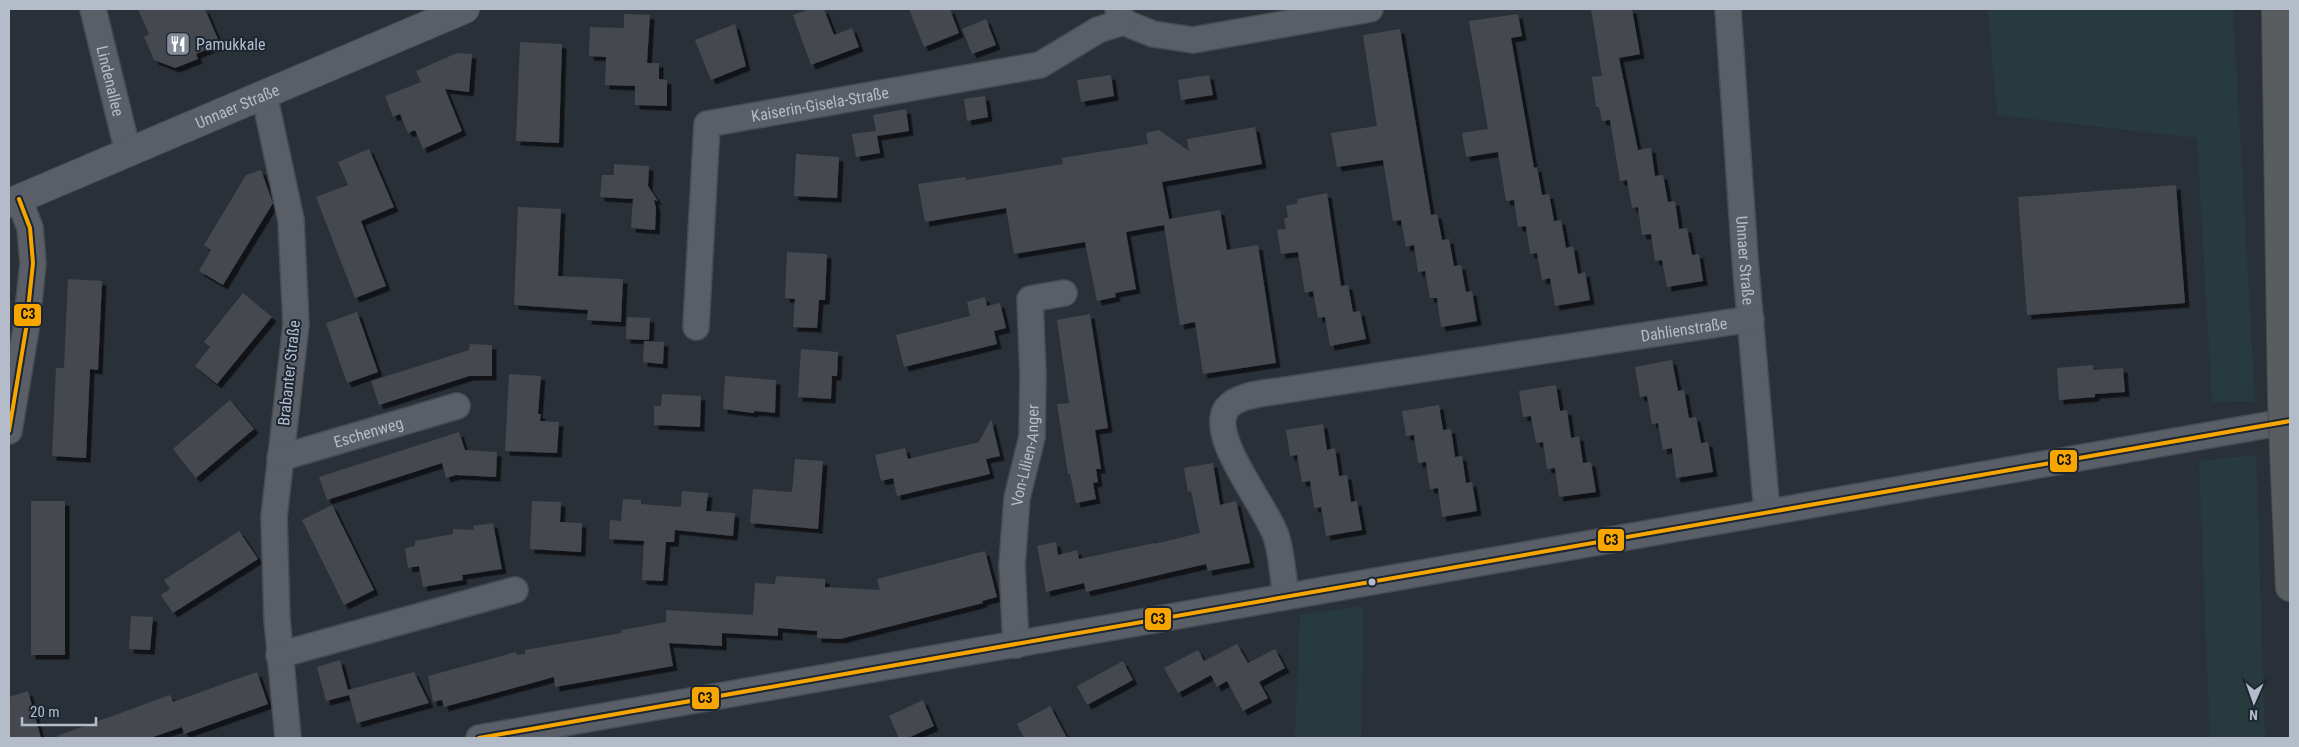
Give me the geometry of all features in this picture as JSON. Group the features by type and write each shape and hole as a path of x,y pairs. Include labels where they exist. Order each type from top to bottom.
{"highway":[{"path":"2276,9 2286,408 2284,449 2290,587"}],"street":[{"name":"Lindenallee","path":"93,9 128,152"},
{"name":"Unnaer Straße","path":"14,201 465,9"},
{"name":"Kaiserin-Gisela-Straße","path":"696,327 707,124 1040,65 1121,15 1153,34 1193,40 1370,9"},
{"name":"Unnaer Straße","path":"1728,9 1767,512"},
{"name":"Brabanter Straße","path":"264,94 291,220 296,324 274,517 280,655 288,738"},
{"path":"9,431 26,328 32,263 30,228 14,201"},
{"name":"Von-Lilien-Anger","path":"1016,644 1012,565 1016,498 1032,437 1033,376 1030,299 1064,293"},
{"name":"Dahlienstraße","path":"1286,596 1277,538 1228,446 1221,428 1223,416 1228,407 1242,398 1751,319"},
{"name":"Eschenweg","path":"280,458 457,406"},
{"path":"479,738 1917,486 2286,408"},
{"path":"280,655 515,590"}],"green space":[{"path":"1988,9 2233,9 2255,401 2212,402 2197,138 1997,115"},
{"path":"2256,455 2265,738 2210,738 2199,461"},
{"path":"1363,606 1361,738 1295,738 1300,615"}],"building":[{"path":"138,9 205,9 220,44 196,54 198,59 175,68 154,60 144,37 149,34"},
{"path":"810,9 824,9 834,35 852,28 859,47 811,65 793,15"},
{"path":"909,9 950,9 959,33 924,47"},
{"path":"1591,9 1632,9 1640,54 1619,58 1638,150 1651,148 1655,176 1663,175 1668,202 1675,201 1679,229 1687,228 1692,255 1699,254 1703,281 1667,287 1662,260 1655,261 1651,234 1642,235 1638,207 1632,208 1627,180 1620,181 1610,120 1602,121 1599,107 1596,107 1592,77 1602,76"},
{"path":"624,14 650,15 647,63 659,63 659,79 667,80 667,106 635,105 635,86 605,85 606,57 589,56 590,27 624,28"},
{"path":"1518,14 1522,36 1511,38 1534,168 1537,167 1542,195 1549,194 1554,221 1561,220 1566,248 1573,246 1578,274 1585,272 1590,300 1555,306 1550,278 1542,280 1537,253 1530,254 1526,226 1518,227 1514,200 1506,201 1498,152 1466,157 1462,133 1488,129 1469,21"},
{"path":"986,19 996,45 972,54 962,29"},
{"path":"735,24 746,66 711,80 695,40"},
{"path":"1400,29 1431,215 1437,214 1442,240 1449,239 1454,266 1461,265 1466,292 1472,291 1477,321 1441,327 1437,298 1430,298 1425,271 1418,272 1414,245 1406,247 1401,220 1393,221 1383,160 1337,167 1331,133 1377,126 1363,35"},
{"path":"520,42 562,44 559,143 516,141"},
{"path":"457,53 472,54 469,92 445,89 462,131 423,149 415,130 408,133 400,114 393,117 385,96 421,82 416,71"},
{"path":"1111,75 1114,96 1081,102 1077,80"},
{"path":"1209,75 1213,95 1181,100 1178,80"},
{"path":"985,96 988,117 967,121 964,99"},
{"path":"906,109 909,131 877,136 880,153 856,157 852,134 876,131 873,115"},
{"path":"1255,127 1262,164 1162,182 1169,219 1220,210 1227,250 1258,245 1276,363 1203,374 1195,322 1180,325 1164,225 1126,232 1136,289 1115,293 1116,297 1097,301 1085,242 1014,254 1006,208 925,222 918,184 965,177 966,180 1063,164 1062,158 1148,144 1146,133 1159,130 1189,151 1187,139"},
{"path":"369,149 394,207 361,221 386,286 355,298 316,197 348,185 338,162"},
{"path":"796,154 839,157 837,198 794,196"},
{"path":"614,164 649,166 648,186 658,201 654,200 656,208 655,230 631,228 633,199 600,197 602,175 614,175"},
{"path":"261,170 273,203 223,285 199,271 211,250 204,245 246,175"},
{"path":"2176,185 2185,303 2027,315 2018,197"},
{"path":"1327,193 1341,286 1348,285 1353,312 1360,311 1366,339 1330,346 1325,317 1318,318 1313,291 1305,293 1298,252 1281,254 1277,230 1286,229 1284,219 1288,217 1286,206 1298,203 1297,199"},
{"path":"518,207 561,209 558,276 623,279 621,322 587,320 588,310 514,305"},
{"path":"787,252 827,254 825,300 819,300 817,328 793,327 795,299 785,298"},
{"path":"68,279 102,281 98,370 90,369 86,458 52,456 56,368 64,368"},
{"path":"243,293 272,317 217,384 195,366 210,347 204,342"},
{"path":"985,297 987,306 1000,303 1006,328 994,331 997,344 904,367 896,335 970,316 967,302"},
{"path":"357,312 378,372 347,383 326,323"},
{"path":"1090,314 1108,428 1095,430 1101,469 1096,469 1098,482 1093,483 1096,499 1076,503 1070,474 1068,474 1057,404 1069,403 1057,320"},
{"path":"627,317 650,318 649,340 626,339"},
{"path":"644,341 664,342 663,364 643,362"},
{"path":"470,344 492,345 492,376 469,376 379,405 371,381 469,350"},
{"path":"801,349 838,352 837,376 832,376 831,399 798,397"},
{"path":"1672,360 1678,391 1684,390 1689,418 1696,417 1701,443 1708,442 1713,472 1676,478 1672,448 1663,450 1658,423 1652,424 1647,396 1640,397 1635,367"},
{"path":"2093,365 2093,370 2123,368 2125,392 2095,394 2095,397 2059,400 2057,368"},
{"path":"509,374 541,376 538,414 541,414 540,421 559,422 557,453 505,451"},
{"path":"725,376 776,380 775,413 755,411 753,413 723,409"},
{"path":"1556,385 1560,411 1567,410 1571,438 1579,436 1583,463 1591,462 1596,492 1559,497 1555,468 1547,469 1543,442 1536,443 1531,416 1523,417 1519,391"},
{"path":"662,394 701,396 700,427 654,425 654,406 661,406"},
{"path":"230,400 254,429 196,478 173,449"},
{"path":"1439,405 1443,430 1451,429 1455,457 1462,456 1466,483 1472,482 1477,511 1442,517 1438,488 1430,489 1426,462 1418,463 1414,435 1406,436 1402,411"},
{"path":"991,419 1000,456 986,459 990,474 897,496 893,478 881,481 875,455 905,448 908,459 979,442"},
{"path":"1323,424 1327,450 1335,448 1339,476 1347,475 1351,502 1357,501 1362,530 1326,536 1321,507 1314,508 1310,481 1302,482 1297,455 1290,456 1286,430"},
{"path":"459,432 465,450 497,452 496,477 456,475 446,478 442,463 327,500 319,477"},
{"path":"795,459 823,461 818,529 750,523 753,489 792,492"},
{"path":"1213,463 1220,505 1236,501 1250,563 1208,571 1206,564 1086,592 1084,583 1046,592 1037,546 1056,542 1058,555 1077,550 1079,559 1200,533 1191,491 1188,492 1184,468"},
{"path":"682,491 708,493 706,511 735,513 733,536 675,530 674,542 666,542 663,581 642,580 644,541 609,539 610,520 621,521 623,499 641,500 641,504 681,507"},
{"path":"31,501 65,501 65,655 31,655"},
{"path":"532,501 561,502 560,522 582,523 581,552 530,549"},
{"path":"332,505 374,590 344,605 302,520"},
{"path":"493,523 502,569 462,575 463,580 423,587 419,566 408,568 405,548 415,546 415,541 453,534 453,529 474,530 473,526"},
{"path":"239,531 258,559 173,613 161,595 170,589 164,580"},
{"path":"985,551 997,597 982,601 983,603 840,639 817,638 817,631 778,628 778,636 722,633 722,646 669,643 673,666 555,687 554,677 444,707 442,700 433,702 428,676 516,652 517,655 525,654 525,650 622,633 622,630 666,622 666,610 753,615 755,583 775,584 776,576 825,579 825,587 880,590 877,579"},
{"path":"131,616 153,617 150,650 129,649"},
{"path":"1237,644 1248,663 1275,649 1285,668 1259,682 1268,698 1243,711 1227,681 1217,687 1211,675 1178,693 1164,668 1198,650 1204,661"},
{"path":"340,660 348,690 414,672 429,703 357,723 349,695 326,701 317,667"},
{"path":"1123,661 1133,680 1087,705 1077,686"},
{"path":"257,672 268,704 184,734 182,727 150,738 58,738 57,736 170,695 173,702"},
{"path":"28,691 41,738 9,738 9,697"},
{"path":"923,700 934,726 908,738 899,738 889,716"},
{"path":"1050,706 1067,738 1024,738 1017,724"}],"transit line":[{"name":"C3","path":"9,431 26,329 33,263 30,228 19,199"},
{"name":"C3","path":"479,738 2290,421"}],"place":[{"name":"Pamukkale","path":"178,44"}]}
